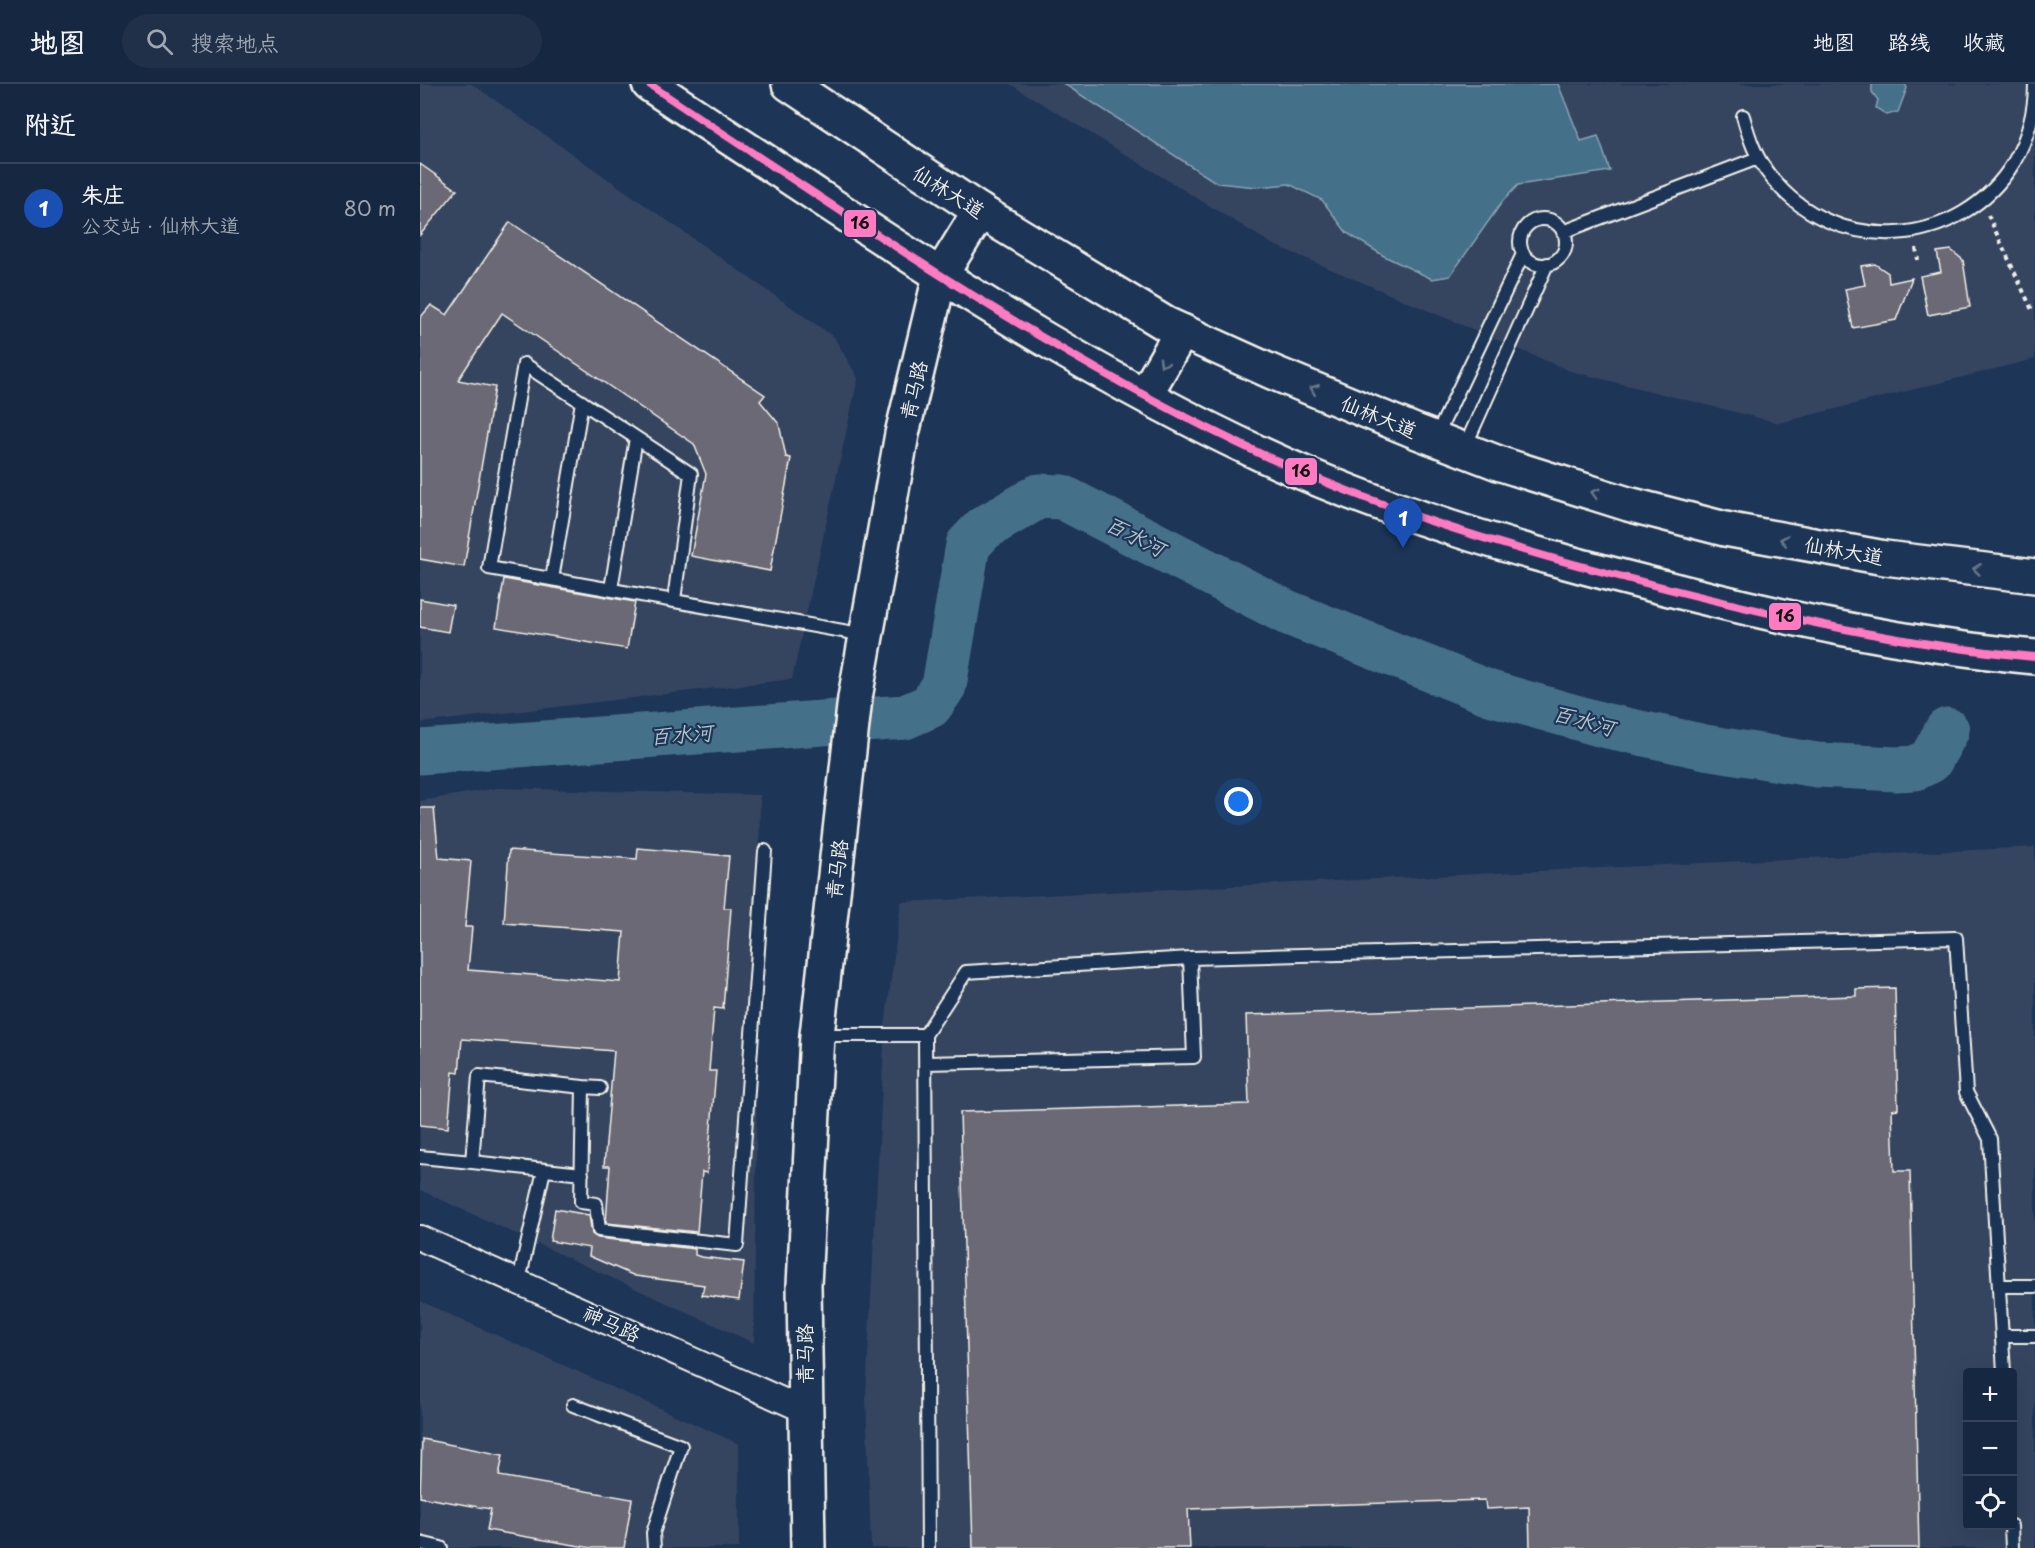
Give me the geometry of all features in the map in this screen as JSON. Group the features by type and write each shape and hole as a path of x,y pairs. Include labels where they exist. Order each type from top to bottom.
{"main road":[{"path":"650,84 940,276 1031,332 1145,395 1264,455 1410,515 1477,538 1712,600 1843,630 1958,650 2035,657"},
{"name":"仙林大道","path":"789,84 980,211 1166,324 1272,372 1501,465 1725,529 1885,558 2035,576"},
{"name":"青马路","path":"808,1548 804,1410 804,1285 818,1035 855,698 902,434 940,276 980,211"},
{"path":"1145,395 1182,332"}],"street":[{"name":"神马路","path":"420,1238 804,1410"}],"lane":[{"path":"1743,116 1758,158 1770,177 1803,208 1823,220 1867,233 1890,235 1935,227 1956,218 1981,201 2006,174 2018,154 2032,112 2035,84"},
{"path":"1563,232 1758,158"},
{"path":"1548,219 1556,223 1563,232 1565,247 1562,255 1547,264 1449,444 1523,254 1521,236 1530,222 1548,219"},
{"path":"1523,254 1538,264 1547,264"},
{"path":"674,600 691,474 524,364 489,568 866,636"},
{"path":"552,579 582,402"},
{"path":"611,589 636,438"},
{"path":"583,1087 581,1202 596,1204 599,1230 737,1245 765,851"},
{"path":"928,1548 926,1035 966,972 1190,958 1956,938 1966,1092 1990,1139 2004,1368"},
{"path":"926,1063 1194,1057 1190,958"},
{"path":"818,1035 926,1035"},
{"path":"472,1162 479,1076 600,1088"},
{"path":"420,1157 582,1174"},
{"path":"519,1281 544,1170"},
{"path":"2000,1286 2035,1286"},
{"path":"2002,1336 2035,1336"},
{"path":"573,1405 681,1446 653,1533 654,1548"},
{"path":"2011,1530 2012,1548"},
{"path":"420,1543 441,1548"}],"path":[{"path":"1981,201 2033,312"}],"shaded area":[{"path":"420,84 472,84 834,337 858,378 792,679 420,723"},
{"path":"1010,84 2035,84 2035,359 1779,423 1570,371 1272,244"},
{"path":"1064,84 1558,84 1581,141 1598,136 1610,171 1518,185 1502,202 1450,276 1432,279 1384,256 1347,233 1322,200 1289,184 1257,187 1217,183"},
{"path":"1872,84 1905,84 1907,88 1898,112 1887,115 1876,108 1878,100 1872,92"},
{"path":"497,788 760,795 754,1343 420,1190 420,801"},
{"path":"2035,847 2035,1548 871,1548 866,1395 885,1026 901,902"},
{"path":"420,1301 739,1444 739,1548 420,1548"}],"building":[{"path":"420,164 457,190 420,235"},
{"path":"510,222 765,395 760,401 779,424 786,457 791,458 770,571 691,556 706,474 694,444 502,313 458,380 495,387 464,567 420,559 420,318 431,305 447,315"},
{"path":"1951,250 1963,260 1970,307 1928,315 1920,276 1941,272 1937,252"},
{"path":"1875,264 1888,273 1889,283 1912,278 1896,320 1853,328 1845,289 1865,285 1861,266"},
{"path":"504,579 635,602 627,649 496,627"},
{"path":"420,599 453,605 448,632 420,627"},
{"path":"420,808 434,808 439,858 471,861 465,927 472,927 468,970 620,982 624,932 504,923 509,850 637,859 638,848 729,856 724,908 731,908 723,1009 714,1008 709,1071 716,1071 707,1173 702,1172 697,1232 606,1223 610,1166 604,1166 614,1051 462,1039 459,1073 453,1072 448,1128 420,1125"},
{"path":"1895,988 1898,1109 1892,1110 1894,1171 1910,1171 1919,1548 1530,1548 1529,1507 1486,1509 1485,1500 1188,1509 1190,1548 973,1548 960,1112 1249,1104 1246,1015 1856,996 1856,989"},
{"path":"555,1209 589,1215 592,1234 598,1238 695,1249 695,1255 701,1257 744,1262 739,1300 702,1295 704,1285 635,1276 589,1256 590,1248 550,1241"},
{"path":"422,1439 503,1455 499,1476 632,1499 624,1548 592,1548 487,1530 491,1509 420,1497"}],"waterway":[{"name":"百水河","path":"420,752 905,717 930,706 944,686 968,545 983,529 1039,496 1062,497 1286,612 1490,693 1603,725 1705,747 1817,765 1897,769 1915,768 1930,761 1947,730"}],"transit line":[{"name":"16","path":"649,84 875,233 1038,335 1149,398 1309,476 1404,512 1500,543 1694,595 1791,618 1888,637 2035,657"}],"place":[{"name":"朱庄","path":"1403,548"}]}
